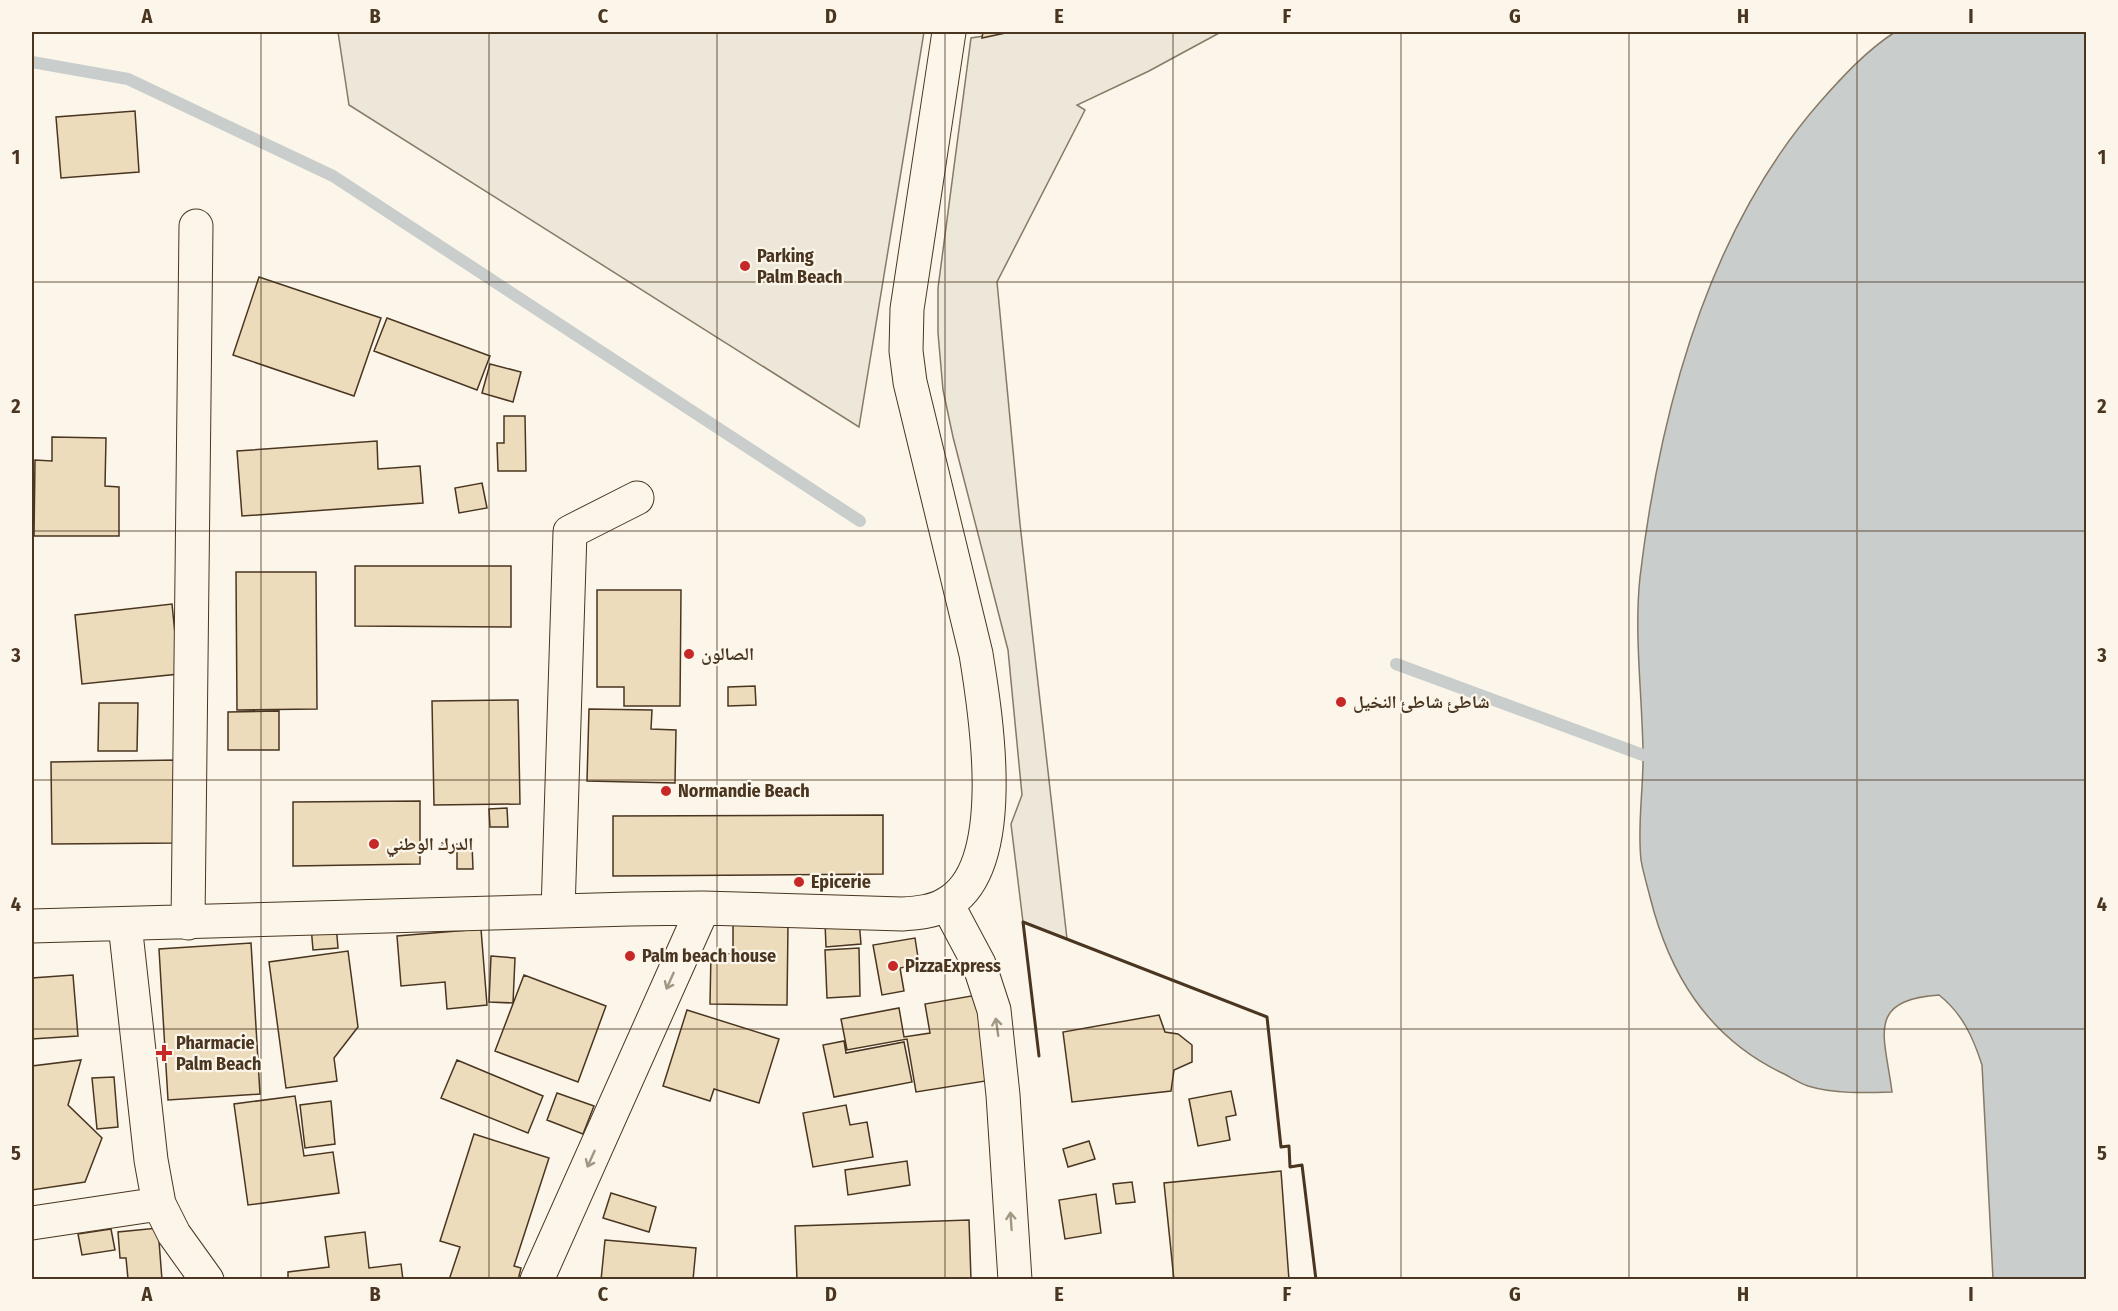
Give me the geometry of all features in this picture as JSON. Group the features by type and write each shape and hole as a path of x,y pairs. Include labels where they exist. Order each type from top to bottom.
{"street":[{"path":"32,926 703,908 902,914 926,912 947,904 978,870 986,841 987,768 982,692 976,654 917,416 906,351 907,309 949,32"},
{"path":"188,923 196,226"},
{"path":"558,911 570,532 637,498"},
{"path":"947,904 978,964 994,1010 1003,1095 1015,1280"},
{"path":"537,1280 703,908"},
{"path":"125,924 159,1204 174,1234 207,1280"},
{"path":"32,1223 159,1204"}],"shaded area":[{"name":"Parking Palm Beach","path":"338,32 924,32 859,427 349,105"},
{"path":"1010,32 1221,32 1149,71 1077,105 1085,110 997,282 1020,524 1067,939 1023,922 1011,824 1022,795 1008,650 953,437 943,390 938,333 938,288 971,38"},
{"path":"1895,32 2086,32 2086,1279 1993,1279 1982,1065 1966,1026 1947,1002 1939,995 1915,998 1899,1004 1890,1013 1885,1024 1884,1038 1892,1092 1839,1092 1818,1089 1801,1083 1754,1057 1732,1040 1712,1021 1695,999 1668,951 1658,925 1641,860 1643,751 1638,642 1640,577 1661,450 1676,387 1695,325 1719,265 1747,207 1781,153 1837,83 1884,39"}],"building":[{"path":"983,32 1010,32 982,38"},
{"path":"135,111 139,172 61,178 56,117"},
{"path":"259,277 381,318 354,396 233,355"},
{"path":"387,318 490,356 477,390 374,351"},
{"path":"490,364 521,372 513,402 482,393"},
{"path":"504,416 525,416 526,471 498,471 497,443 504,443"},
{"path":"52,437 106,438 105,486 119,487 119,536 34,536 35,460 52,461"},
{"path":"377,441 378,469 420,466 423,503 242,516 237,451"},
{"path":"482,483 487,508 459,513 455,488"},
{"path":"355,566 511,566 511,627 355,626"},
{"path":"236,572 316,572 317,709 237,710"},
{"path":"597,590 681,590 680,706 624,706 624,687 597,687"},
{"path":"172,604 179,674 82,684 75,615"},
{"path":"755,686 756,705 728,706 728,687"},
{"path":"518,700 520,804 434,805 432,701"},
{"path":"99,703 138,703 137,751 98,751"},
{"path":"589,709 652,710 651,729 676,730 675,783 587,781"},
{"path":"279,711 279,750 228,750 228,712"},
{"path":"177,760 178,843 52,844 51,762"},
{"path":"420,801 420,864 293,866 293,802"},
{"path":"507,808 508,827 490,827 489,809"},
{"path":"883,815 883,874 613,876 613,816"},
{"path":"457,844 472,844 473,869 457,869"},
{"path":"859,921 861,944 826,947 825,923"},
{"path":"336,924 338,948 313,950 311,926"},
{"path":"733,924 788,924 787,1005 710,1004 711,953 733,954"},
{"path":"481,929 487,1005 447,1009 445,982 401,986 397,936"},
{"name":"PizzaExpress","path":"915,938 919,964 900,968 904,991 882,995 873,945"},
{"path":"251,943 260,1094 168,1100 159,949"},
{"path":"859,948 860,996 827,998 825,950"},
{"path":"348,951 358,1027 334,1058 337,1081 286,1088 269,962"},
{"path":"491,956 515,958 513,1003 489,1002"},
{"path":"73,975 78,1036 32,1039 32,978"},
{"path":"524,975 606,1006 578,1082 495,1051"},
{"path":"977,995 992,1080 916,1092 907,1039 847,1050 841,1019 899,1008 904,1037 930,1033 925,1004"},
{"path":"687,1010 779,1039 759,1103 714,1089 710,1101 663,1086"},
{"path":"1159,1015 1165,1032 1178,1034 1192,1045 1192,1062 1174,1070 1171,1091 1072,1102 1063,1032"},
{"path":"844,1041 846,1053 904,1042 912,1082 834,1097 823,1045"},
{"path":"81,1060 68,1105 102,1138 85,1182 32,1190 32,1066"},
{"path":"457,1060 543,1096 528,1133 441,1098"},
{"path":"114,1077 118,1127 97,1129 92,1078"},
{"path":"1231,1091 1236,1115 1226,1117 1230,1140 1198,1146 1189,1099"},
{"path":"557,1093 594,1106 583,1134 547,1120"},
{"path":"295,1096 304,1156 333,1152 339,1193 248,1205 234,1104"},
{"path":"331,1101 335,1144 305,1148 300,1105"},
{"path":"846,1105 850,1125 867,1122 873,1157 813,1167 803,1113"},
{"path":"474,1134 549,1158 514,1266 521,1268 518,1280 449,1280 460,1247 440,1241"},
{"path":"1089,1141 1095,1159 1068,1167 1063,1149"},
{"path":"907,1161 910,1185 848,1195 845,1170"},
{"path":"1281,1171 1289,1280 1174,1280 1164,1183"},
{"path":"1132,1182 1135,1202 1116,1204 1113,1184"},
{"path":"611,1193 656,1207 649,1232 603,1218"},
{"path":"1096,1194 1101,1233 1065,1239 1059,1200"},
{"path":"969,1220 971,1280 797,1280 795,1226"},
{"path":"158,1228 162,1280 118,1280 128,1279 126,1258 120,1258 118,1232"},
{"path":"111,1229 115,1250 82,1255 78,1234"},
{"path":"365,1232 369,1268 401,1264 403,1280 288,1280 288,1272 329,1267 325,1237"},
{"path":"605,1240 696,1248 693,1280 601,1280"}],"waterway":[{"path":"32,62 128,79 333,176 860,521"},
{"path":"1396,664 1643,755"}],"wall":[{"path":"1039,1056 1023,922 1267,1017 1281,1147 1289,1146 1290,1167 1302,1165 1316,1280"}],"place":[{"name":"Parking Palm Beach","path":"745,266"},
{"name":"الصالون","path":"689,654"},
{"name":"شاطئ شاطئ النخيل","path":"1341,702"},
{"name":"Normandie Beach","path":"666,791"},
{"name":"الدرك الوطني","path":"374,844"},
{"name":"Epicerie","path":"799,882"},
{"name":"Palm beach house","path":"630,956"},
{"name":"PizzaExpress","path":"893,966"},
{"name":"Pharmacie Palm Beach","path":"164,1053"}]}
